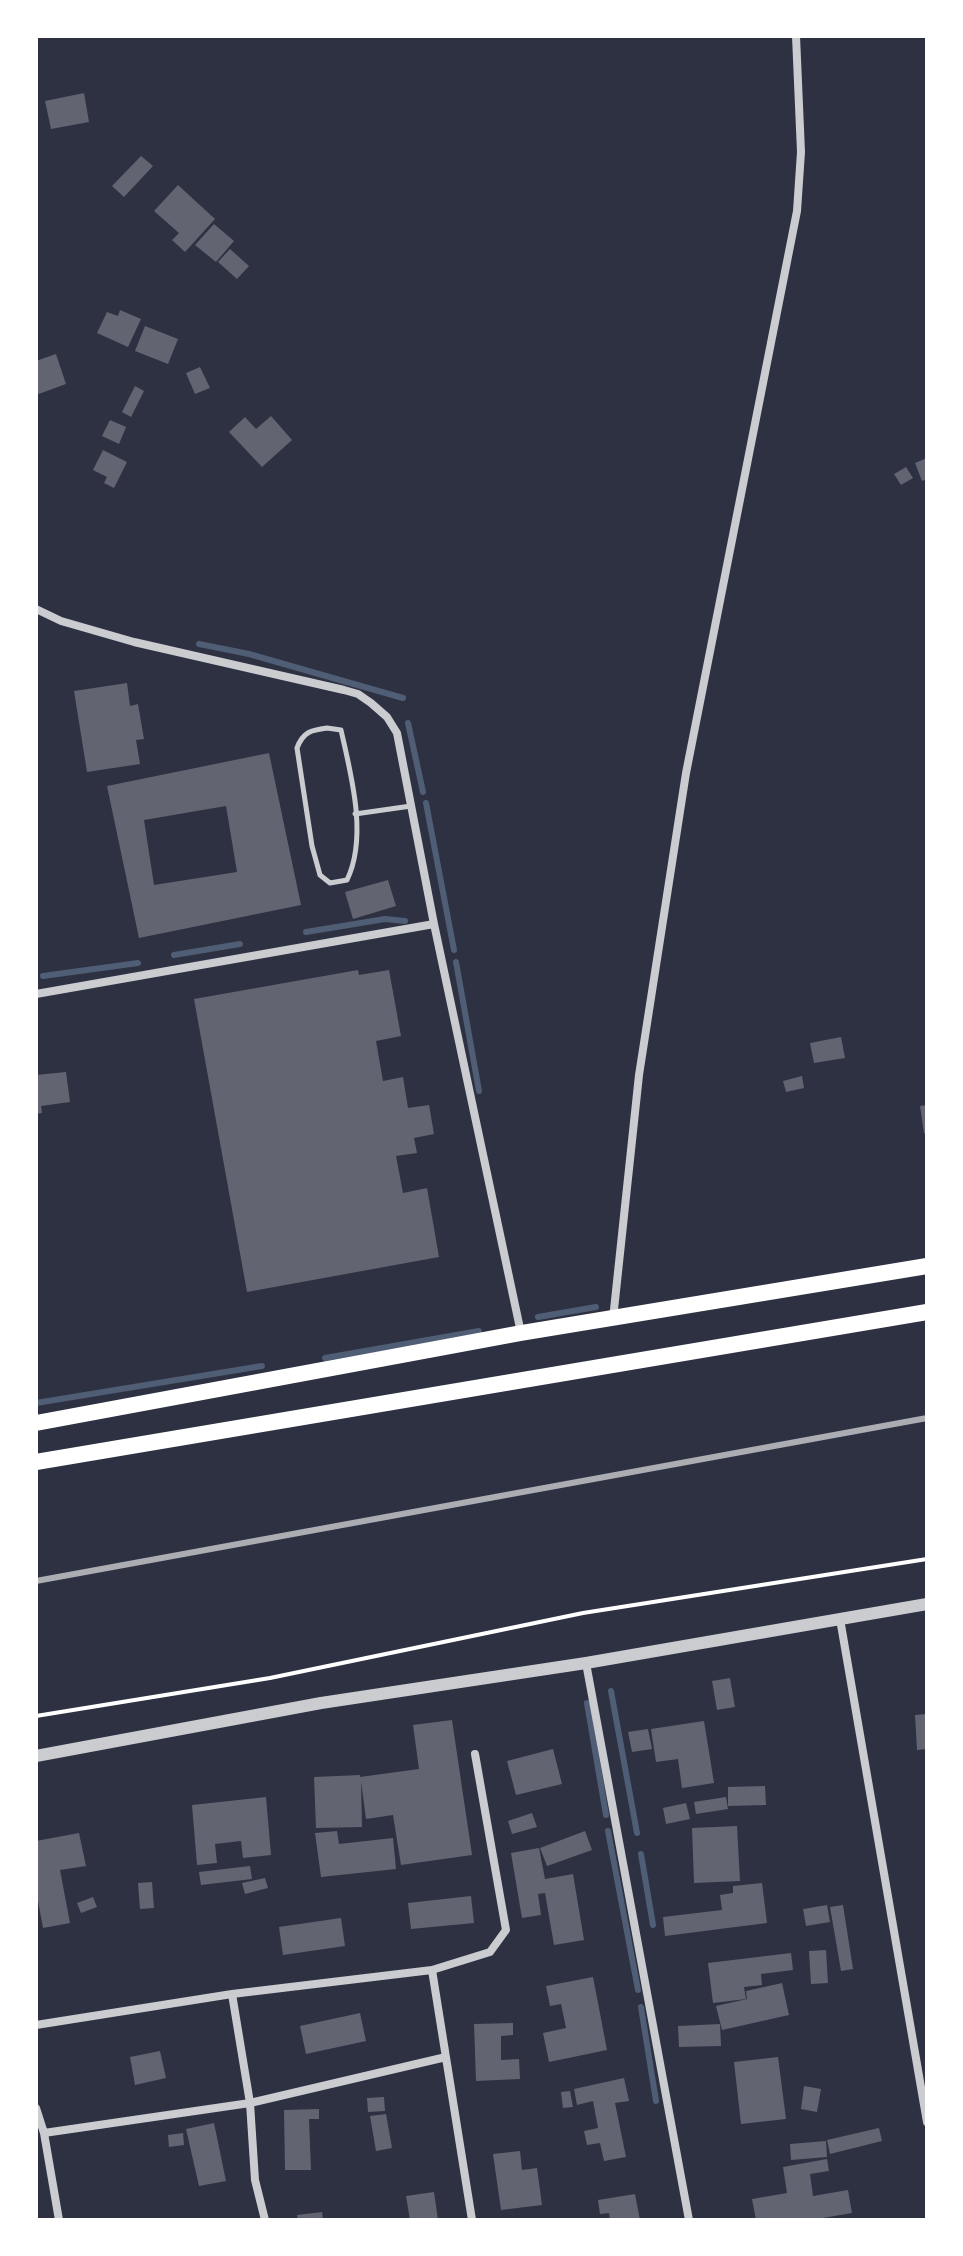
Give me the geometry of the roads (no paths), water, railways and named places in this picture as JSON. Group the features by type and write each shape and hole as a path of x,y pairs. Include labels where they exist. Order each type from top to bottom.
{"highway":[{"path":"36,1423 521,1333 927,1266"},
{"path":"36,1462 927,1312"}],"street":[{"path":"613,1320 639,1075 686,773 797,211 801,152 796,36"},
{"path":"36,609 61,621 134,642 358,694 387,717 397,733 434,924 521,1333"},
{"path":"36,994 434,924"},
{"path":"36,1756 321,1703 586,1663 927,1604"},
{"path":"840,1619 927,2122"},
{"path":"586,1663 689,2220"},
{"path":"36,2025 232,1994 432,1970 490,1952 506,1930 475,1754"},
{"path":"432,1970 472,2220"},
{"path":"232,1994 250,2103 255,2180 265,2220"},
{"path":"44,2133 250,2103 446,2057"},
{"path":"36,2108 44,2133 59,2220"}],"lane":[{"path":"312,730 341,730 355,814 355,864 347,880 330,883 320,875 312,846 297,748 302,736 312,730"},
{"path":"355,814 411,806"}],"waterway":[{"path":"199,644 249,654 403,698"},
{"path":"408,723 423,792"},
{"path":"426,803 454,950"},
{"path":"306,932 385,919 405,921"},
{"path":"174,955 240,944"},
{"path":"456,962 479,1091"},
{"path":"43,976 138,963"},
{"path":"538,1317 596,1307"},
{"path":"325,1358 479,1331"},
{"path":"36,1403 262,1366"},
{"path":"611,1691 637,1833"},
{"path":"587,1703 606,1815"},
{"path":"608,1831 638,1990"},
{"path":"641,1854 653,1925"},
{"path":"641,2007 656,2101"}],"railway":[{"path":"36,1581 927,1418"}]}
